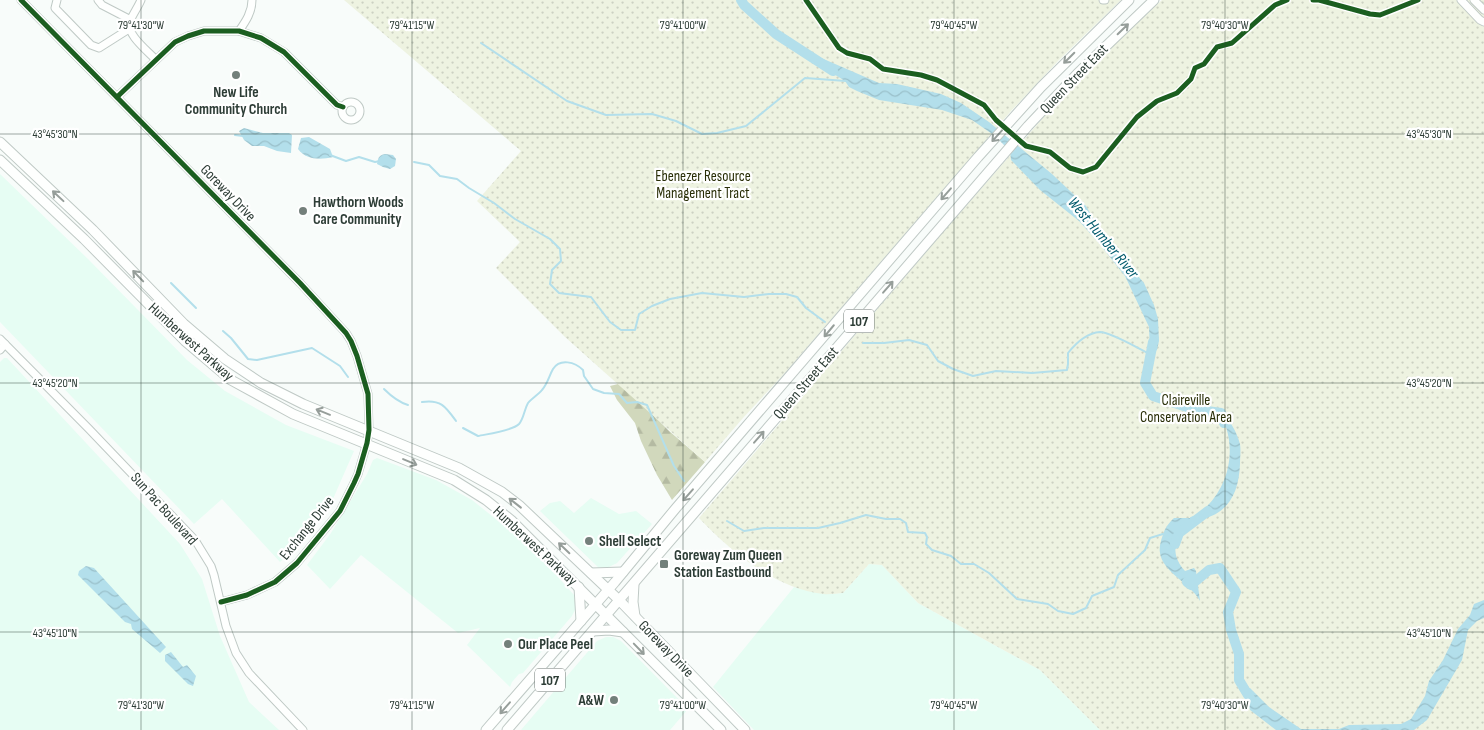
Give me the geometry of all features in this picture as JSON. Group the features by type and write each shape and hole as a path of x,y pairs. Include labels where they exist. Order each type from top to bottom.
{"main road":[{"name":"Queen Street East","path":"486,730 978,157 1068,59 1130,0"},
{"name":"Queen Street East","path":"507,730 1028,126 1077,74 1154,0"},
{"name":"Humberwest Parkway","path":"0,142 93,230 184,324 224,359 261,383 294,400 459,468 502,492 519,505 608,590"},
{"name":"Humberwest Parkway","path":"0,160 84,239 185,341 231,380 293,414 454,480 486,500 511,520 606,615"},
{"path":"591,573 623,572"},
{"path":"634,584 633,602 635,616"},
{"path":"579,587 581,621"},
{"name":"Goreway Drive","path":"608,590 745,730"},
{"name":"Goreway Drive","path":"606,615 721,730"},
{"path":"593,631 609,630 623,632"}],"street":[{"name":"Goreway Drive","path":"21,0 300,283 346,333 357,356 368,394 369,430"},
{"path":"57,0 55,8 91,45 99,48 129,29"},
{"path":"98,0 102,5 131,20"},
{"path":"142,0 129,23 129,29 134,38 156,60"},
{"path":"239,31 247,19 252,7 252,0"},
{"path":"1461,0 1484,22"},
{"path":"1474,0 1484,10"},
{"path":"117,97 175,42 204,31 239,31 261,38 284,52 342,107"},
{"name":"Sun Pac Boulevard","path":"2,345 94,435 194,540 210,566 226,626 236,653 249,673 303,730"},
{"name":"Exchange Drive","path":"220,602 247,595 275,582 297,563 340,511 358,474 369,430"}],"shaded area":[{"path":"0,174 88,259 187,360 225,391 286,425 354,451 329,508 299,545 280,562 222,499 194,524 0,322"},
{"path":"7,358 180,544 202,579 220,636 249,702 279,730 0,730 0,362"},
{"path":"377,458 436,480 472,500 517,536 574,595 576,608 572,616 523,673 519,674 512,682 510,687 467,645 480,628 458,633 361,555 330,589 307,565 331,533 367,474 373,460"},
{"path":"591,498 619,514 636,511 652,524 617,563 607,568 598,567 540,511 550,503 560,501 574,513"},
{"path":"869,564 882,565 918,603 1040,670 1100,730 754,730 713,687 794,587 825,594 843,593"},
{"path":"606,637 613,637 621,641 688,709 670,730 521,730 597,641"}],"green space":[{"name":"Ebenezer Resource Management Tract","path":"344,0 1121,0 1059,60 1011,111 783,375 705,462 565,337 496,268 520,242 477,201 521,151"},
{"name":"Claireville Conservation Area","path":"1162,0 1484,0 1484,730 1100,730 1040,670 918,603 882,565 869,564 843,593 826,594 805,590 771,576 755,566 725,543 699,518 1050,110 1118,41"},
{"path":"622,383 668,430 705,462 672,500 657,475 635,423 617,400 610,386"}],"water":[{"path":"819,57 879,83 897,84 941,94 961,103 989,122 1052,174 1086,206 1103,235 1144,283 1158,319 1159,341 1157,350 1150,354 1149,327 1125,276 1079,221 1040,190 1011,160 1010,151 995,136 972,120 942,110 879,100 857,91 824,68"},
{"path":"244,128 263,133 289,133 292,135 291,153 277,151 264,146 252,146 244,140 239,131"},
{"path":"309,137 330,149 333,157 314,158 301,153 298,149 301,138"},
{"path":"385,154 393,155 396,159 395,166 390,169 377,164 379,157"},
{"path":"1217,410 1221,410 1227,417 1239,439 1239,475 1234,493 1224,508 1207,518 1196,520 1194,517 1213,500 1220,489 1228,465 1230,453 1229,440 1225,425"},
{"path":"1174,518 1191,518 1181,531 1175,551 1185,571 1194,568 1196,571 1200,601 1173,574 1162,559 1160,551 1161,541 1166,528"},
{"path":"86,566 94,568 166,647 160,653 132,629 131,624 125,622 78,575 79,571"},
{"path":"1484,600 1484,618 1477,621 1468,630 1462,660 1427,720 1414,730 1276,730 1250,710 1244,688 1250,688 1269,707 1301,729 1339,729 1349,725 1401,724 1411,719 1425,696 1429,681 1443,660 1458,629 1470,615 1474,604"},
{"path":"171,652 183,667 187,665 196,676 193,686 188,684 165,661 165,655"}],"waterway":[{"name":"West Humber River","path":"741,0 776,34 833,71"},
{"path":"481,43 567,101 606,115 652,114 676,121 702,134 717,133 746,126 805,78 846,81"},
{"path":"235,135 243,136"},
{"path":"330,155 346,161 359,157 375,162 380,161"},
{"path":"414,162 429,165 440,176 457,179 515,219 550,239 560,249 561,261 552,270 550,284 559,293 591,297 610,322 621,330 635,330 639,314 652,306 670,299 702,293 744,297 786,294 797,297 806,308 825,322"},
{"path":"171,283 196,308"},
{"path":"223,331 248,359 257,360 312,348 340,366 348,377"},
{"path":"863,343 909,340 927,345 938,361 973,376 996,371 1032,373 1067,370 1068,353 1071,349 1086,336 1100,332 1118,338 1150,354"},
{"name":"West Humber River","path":"1153,342 1145,383 1153,396 1193,409 1221,413 1224,423"},
{"path":"463,428 478,436 516,426 521,422 528,403 544,387 553,369 560,363 568,362 583,370 584,376 593,389 604,393 619,394 627,403 637,402 647,405 674,466 684,481"},
{"path":"384,389 408,405"},
{"path":"422,402 429,401 442,405 456,421"},
{"name":"West Humber River","path":"1175,544 1179,533 1208,511"},
{"path":"727,521 744,531 764,528 818,528 866,515 886,519 900,519 906,523 908,532 925,533 927,537 926,544 932,550 951,556 961,564 974,564 989,573 1017,599 1048,604 1058,611 1073,614 1086,608 1092,596 1114,587 1118,575 1145,550 1150,538 1163,534"},
{"name":"West Humber River","path":"1187,582 1191,585 1209,570 1220,568 1236,592 1228,612 1231,630 1239,654 1239,680 1251,700"}],"cycle path":[{"path":"21,0 300,283 346,333 357,356 368,394 369,430 358,474 340,511 297,563 275,582 247,595 221,602"},
{"path":"806,0 839,48 847,53 870,59 883,69 921,75 937,80 984,105 996,120 1026,146 1050,152 1070,168 1083,172 1096,167 1137,117 1157,101 1177,93 1191,79 1195,68 1204,64 1217,47 1232,43 1275,5 1287,0"},
{"path":"1313,0 1380,15 1418,0"},
{"path":"117,97 175,42 204,31 239,31 261,38 284,52 337,105 343,107"}],"place":[{"name":"New Life Community Church","path":"236,75"},
{"name":"Hawthorn Woods Care Community","path":"303,211"},
{"name":"Shell Select","path":"589,541"},
{"name":"Goreway Zum Queen Station Eastbound","path":"664,564"},
{"name":"Our Place Peel","path":"508,644"},
{"name":"A&W","path":"614,700"}]}
